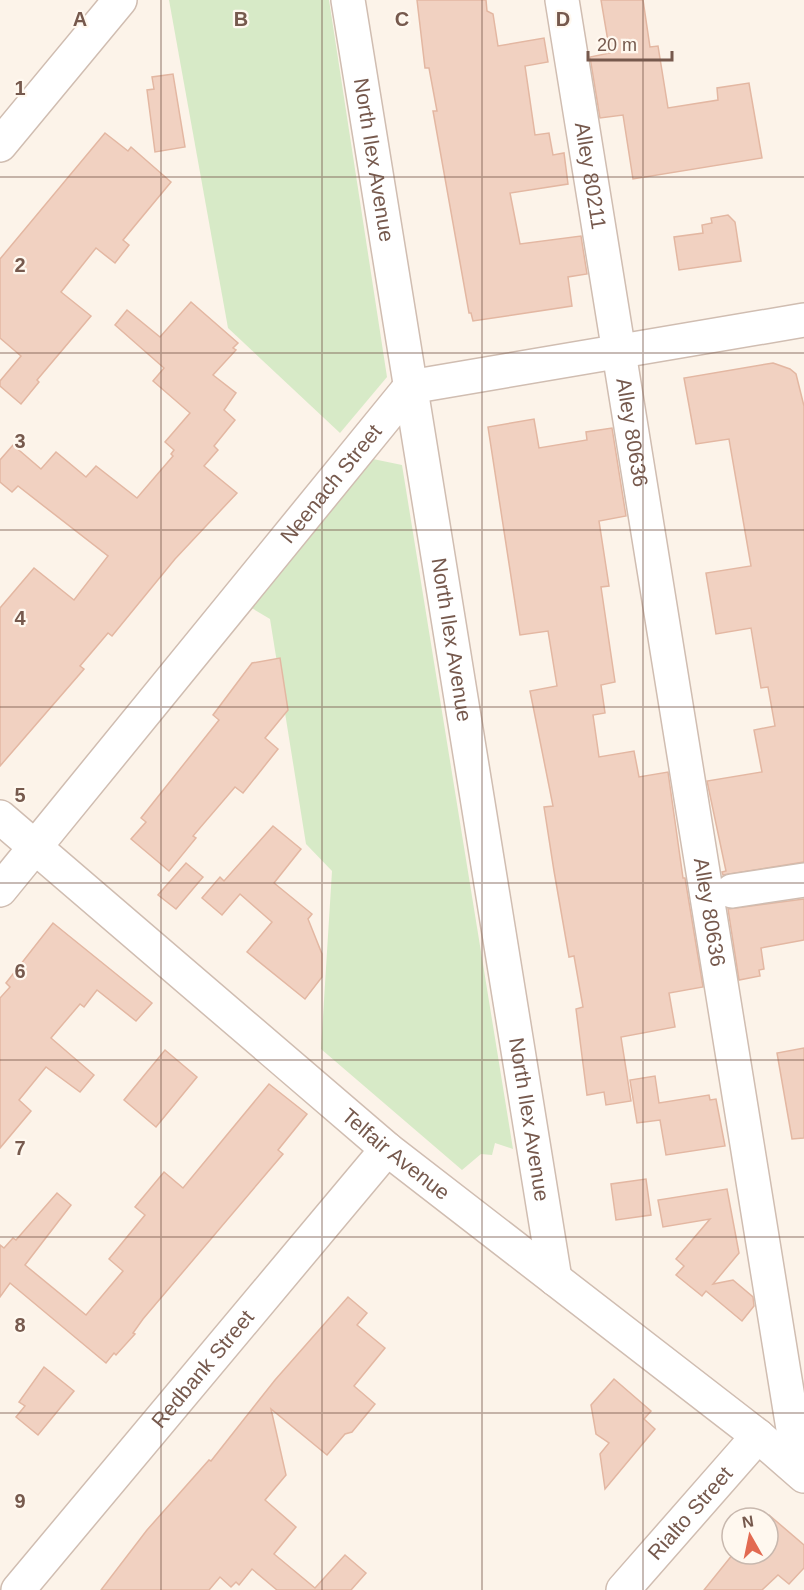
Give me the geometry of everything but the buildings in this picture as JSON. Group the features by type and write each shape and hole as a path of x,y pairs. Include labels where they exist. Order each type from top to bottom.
{"street":[{"path":"2,139 120,0"},
{"name":"North Ilex Avenue","path":"348,0 555,1279"},
{"name":"Alley 80211","path":"562,0 618,353"},
{"path":"410,387 804,320"},
{"name":"Alley 80636","path":"618,353 802,1474"},
{"name":"Neenach Street","path":"0,890 410,387"},
{"name":"Telfair Avenue","path":"0,818 387,1149 758,1436 802,1474"},
{"path":"732,891 804,880"},
{"name":"Redbank Street","path":"18,1590 387,1149"},
{"name":"Rialto Street","path":"623,1590 758,1436"}],"green space":[{"path":"169,0 329,0 387,377 340,433 228,328"},
{"path":"373,459 402,465 513,1149 495,1143 492,1155 481,1154 462,1170 321,1049 332,871 306,844 270,619 250,607"}]}
